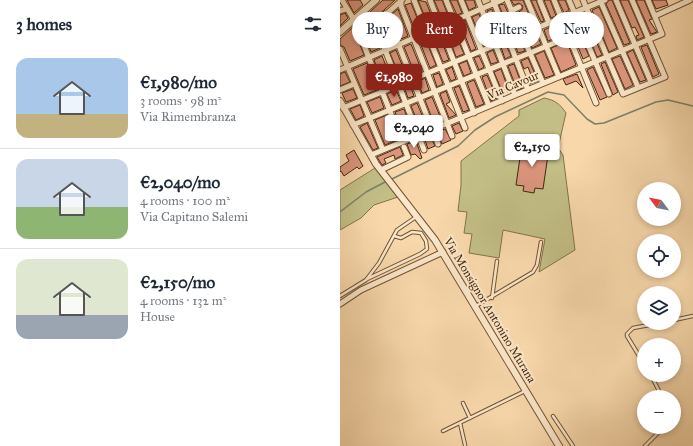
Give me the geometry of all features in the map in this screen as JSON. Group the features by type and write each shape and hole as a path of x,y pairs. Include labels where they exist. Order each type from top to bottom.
{"street":[{"path":"342,0 352,17"},
{"path":"364,0 368,7"},
{"path":"363,12 376,0"},
{"path":"387,12 401,0 408,0"},
{"path":"401,0 401,6 411,31"},
{"path":"414,0 419,12"},
{"path":"430,0 435,12"},
{"path":"446,0 451,12"},
{"path":"461,0 466,12"},
{"path":"478,0 482,12"},
{"path":"502,0 493,2 467,15 502,101"},
{"path":"507,0 511,11 519,7"},
{"path":"527,0 532,12"},
{"path":"554,0 559,12"},
{"path":"569,0 574,12 602,1 638,87"},
{"path":"583,0 623,94 665,77 632,0"},
{"path":"616,0 651,82"},
{"path":"648,0 655,16 677,3 690,0"},
{"path":"540,1 549,23 541,26"},
{"path":"493,2 497,12"},
{"path":"340,11 346,9"},
{"name":"Via Cavour","path":"371,155 403,145 418,136 474,112 662,34 655,16"},
{"path":"340,32 352,22"},
{"path":"541,34 559,77"},
{"path":"353,125 549,45"},
{"path":"340,101 371,155 382,171 408,157 365,48"},
{"path":"340,70 389,48"},
{"path":"400,48 438,144"},
{"path":"418,48 452,136"},
{"path":"433,48 465,128"},
{"path":"449,48 474,112"},
{"path":"465,48 489,106"},
{"path":"344,108 381,91 487,48"},
{"path":"496,48 515,95"},
{"path":"512,48 528,90"},
{"path":"527,48 543,83"},
{"path":"574,48 596,103"},
{"path":"589,48 608,94"},
{"path":"340,49 383,150"},
{"path":"384,50 424,150"},
{"path":"340,90 354,84"},
{"name":"Via Monsignor Antonino Murana","path":"382,171 418,216 443,252 558,446"},
{"path":"340,304 361,290 443,252"}],"lane":[{"path":"366,280 397,230 418,216"},
{"path":"340,296 366,280 420,254 427,249 426,241 421,233 412,232 401,238 394,236"},
{"path":"476,307 533,272 538,265 542,242"},
{"path":"492,298 497,261"},
{"path":"681,319 693,316"},
{"path":"637,327 634,328 627,336 637,352"},
{"path":"443,431 526,391"},
{"path":"463,403 470,418"},
{"path":"553,416 573,446"},
{"path":"460,423 465,445"},
{"path":"645,446 657,434"}],"shaded area":[{"path":"544,98 557,103 566,113 558,148 563,155 575,250 539,272 545,239 503,230 499,258 469,253 472,234 464,233 467,212 458,211 461,185 461,161 519,116 519,110"},
{"path":"375,168 398,197 374,205 361,218 340,230 340,190"}],"building":[{"path":"347,0 360,0 363,5 353,12"},
{"path":"383,0 395,0 382,12 370,12"},
{"path":"418,0 426,2 430,12 423,12"},
{"path":"434,0 442,0 447,12 439,12"},
{"path":"450,0 457,0 462,12 456,12"},
{"path":"465,0 474,0 476,7 469,10"},
{"path":"511,0 523,0 528,12 519,12 522,10 523,6 519,3 514,5"},
{"path":"531,0 536,0 541,12 536,12"},
{"path":"544,0 550,0 554,12 549,13"},
{"path":"558,0 565,0 569,10 564,12"},
{"path":"609,0 612,0 630,43 624,45 606,4"},
{"path":"620,0 628,0 644,37 637,40 636,36 639,35 635,27 632,28"},
{"path":"636,0 644,0 652,19 649,20 657,32 651,34"},
{"path":"652,0 666,0 668,5 656,9"},
{"path":"411,3 415,12 411,12 411,20 405,5"},
{"path":"504,4 508,12 502,12 499,5"},
{"path":"599,7 601,12 593,12 592,10"},
{"path":"492,9 493,12 487,12"},
{"path":"345,13 348,18 340,26 340,15"},
{"path":"541,13 544,21 541,22"},
{"path":"475,16 475,24 472,17"},
{"path":"604,18 617,48 609,52 604,40"},
{"path":"403,22 408,36 403,38"},
{"path":"467,25 476,49 471,51 467,41"},
{"path":"352,28 352,48 361,48 364,55 350,61 344,47 340,45 340,39"},
{"path":"549,28 549,41 548,41 544,30"},
{"path":"411,44 411,48 413,48 422,71 415,74 404,47"},
{"path":"647,45 659,74 653,77 641,47"},
{"path":"370,48 380,48 371,52"},
{"path":"422,48 429,48 436,65 430,68"},
{"path":"437,48 444,48 449,60 443,62"},
{"path":"453,48 461,48 464,54 456,57"},
{"path":"501,48 507,48 511,56 505,59"},
{"path":"516,48 524,48 525,51 518,53"},
{"path":"551,48 569,48 576,65 561,72"},
{"path":"578,48 585,48 589,56 583,59"},
{"path":"593,48 599,48 602,55 597,57"},
{"path":"396,50 407,77 401,80 390,53"},
{"path":"493,50 498,62 491,64 487,53"},
{"path":"633,50 646,80 640,82 627,53"},
{"path":"544,51 554,75 545,78 535,55"},
{"path":"382,56 393,83 384,87 374,60"},
{"path":"479,56 484,67 479,70 474,58"},
{"path":"620,56 633,85 625,89 612,59"},
{"path":"528,58 538,81 530,84 527,77 531,75 528,67 524,69 521,61"},
{"path":"467,61 471,73 464,76 459,64"},
{"path":"605,62 618,92 613,95 601,64"},
{"path":"367,63 377,90 364,95 353,69"},
{"path":"514,64 523,88 517,90 508,66"},
{"path":"452,67 456,79 451,81 446,70"},
{"path":"593,67 607,97 600,100 587,70"},
{"path":"501,69 509,91 507,92 506,89 502,91 494,72"},
{"path":"345,72 350,82 340,86 340,74"},
{"path":"439,73 443,84 437,87 433,75"},
{"path":"577,74 583,88 576,81 566,85 563,79"},
{"path":"487,75 497,98 491,101 482,77"},
{"path":"425,78 429,90 422,93 418,82"},
{"path":"474,80 484,104 476,107 467,83"},
{"path":"410,85 414,96 408,98 404,87"},
{"path":"459,86 469,110 463,112 454,88"},
{"path":"353,89 357,98 346,102 342,93"},
{"path":"396,90 401,101 392,105 387,94"},
{"path":"446,91 450,102 446,104 456,115 449,118 440,94"},
{"path":"380,97 384,108 372,113 367,102"},
{"path":"432,97 442,121 434,124 425,100"},
{"path":"417,103 427,127 421,130 411,106"},
{"path":"360,105 364,116 356,120 350,109"},
{"path":"404,109 413,133 404,137 395,112"},
{"path":"387,115 397,140 385,145 375,120"},
{"path":"367,123 378,148 373,150 360,127"},
{"path":"459,123 463,131 456,134 452,126"},
{"path":"445,129 451,140 442,144 437,132"},
{"path":"430,135 435,146 428,149 424,137"},
{"path":"416,141 422,158 420,159 415,154 411,155 407,144"},
{"path":"522,144 549,148 543,189 535,188 534,193 523,191 524,186 516,185"},
{"path":"400,147 403,155 395,159 394,155 384,159 386,163 382,165 377,157"},
{"path":"354,150 363,166 359,169 357,167 344,176 341,171 340,172 340,167 349,161 346,155"}],"waterway":[{"path":"390,180 458,146 475,130 495,117 548,92 564,95 587,119 595,124 604,123 656,102 668,100 693,106"},
{"path":"340,212 366,192 387,181"}]}
